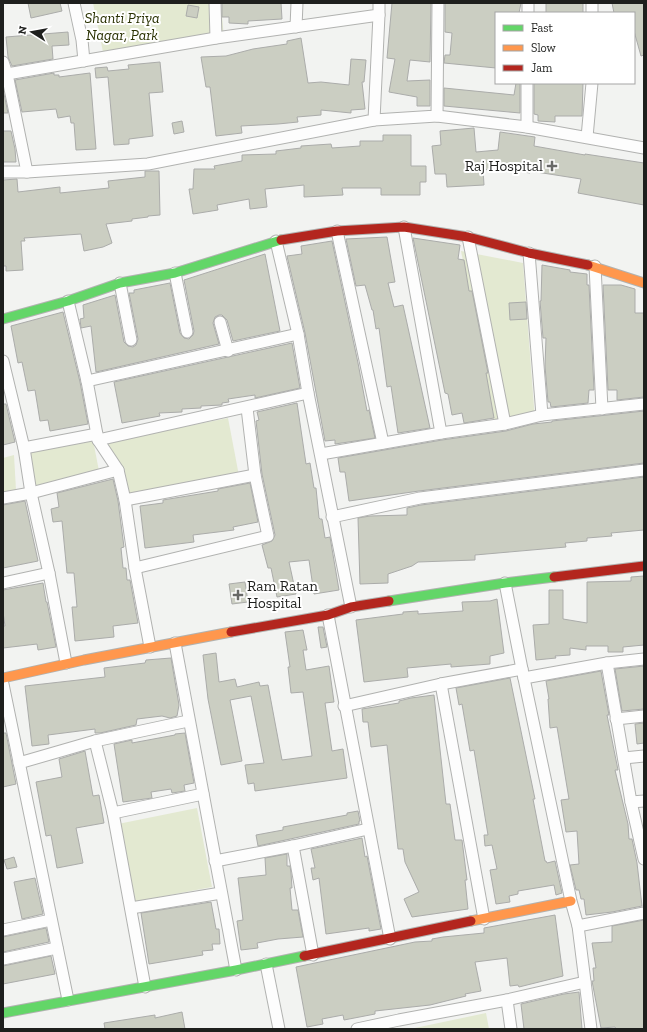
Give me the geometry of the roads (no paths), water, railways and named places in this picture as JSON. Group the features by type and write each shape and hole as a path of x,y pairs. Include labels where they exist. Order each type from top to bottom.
{"street":[{"path":"74,3 82,40 84,61"},
{"path":"215,3 216,38"},
{"path":"296,27 297,3"},
{"path":"374,120 379,3"},
{"path":"437,116 438,3"},
{"path":"7,74 216,38 379,15"},
{"path":"3,62 7,74 27,172"},
{"path":"527,84 527,127"},
{"path":"588,137 592,84"},
{"path":"3,172 27,172 148,164 374,120 437,116 527,127 644,148"},
{"path":"404,228 441,433"},
{"path":"3,319 68,301 120,283 175,273 276,241 337,231 404,228 468,237 529,253 595,266 644,283"},
{"path":"337,231 384,444"},
{"path":"468,237 505,424"},
{"path":"276,241 298,334 332,517 351,607"},
{"path":"529,253 542,415"},
{"path":"595,266 602,409"},
{"path":"175,273 187,332"},
{"path":"120,283 131,340"},
{"path":"68,301 87,381 97,437 118,470 125,500 135,568 150,647"},
{"path":"220,322 228,351"},
{"path":"87,381 228,351 298,334"},
{"path":"3,361 24,448 31,493 49,573 66,663"},
{"path":"24,448 97,437 247,408 308,393"},
{"path":"321,454 441,433 505,424 542,415 644,404"},
{"path":"135,568 268,536 255,475 247,408"},
{"path":"3,498 31,493 118,470"},
{"path":"332,517 420,498 644,470"},
{"path":"125,500 255,475"},
{"path":"3,678 66,663 328,615 351,607 505,584 644,566"},
{"path":"3,583 49,573"},
{"path":"505,584 571,902 578,926 591,1029"},
{"path":"328,615 344,706 390,939"},
{"path":"175,643 188,721 236,970"},
{"path":"344,706 441,684 644,659"},
{"path":"607,663 631,802 644,859"},
{"path":"3,684 68,1000"},
{"path":"441,684 484,919"},
{"path":"616,719 644,716"},
{"path":"19,763 95,741 188,721"},
{"path":"95,741 113,814 145,987"},
{"path":"624,758 644,756"},
{"path":"113,814 203,794"},
{"path":"631,802 644,801"},
{"path":"215,861 293,846 368,829"},
{"path":"293,846 313,955"},
{"path":"131,908 221,893"},
{"path":"3,1013 313,955 571,902"},
{"path":"578,926 644,913"},
{"path":"3,930 51,920"},
{"path":"3,959 57,948"},
{"path":"266,964 279,1029"},
{"path":"357,1029 400,1024 585,982"},
{"path":"508,1000 512,1029"}],"place":[{"name":"Raj Hospital","path":"552,166"},
{"name":"Ram Ratan Hospital","path":"238,595"}],"park label":[{"name":"Shanti Priya Nagar, Park","path":"122,26"}]}
